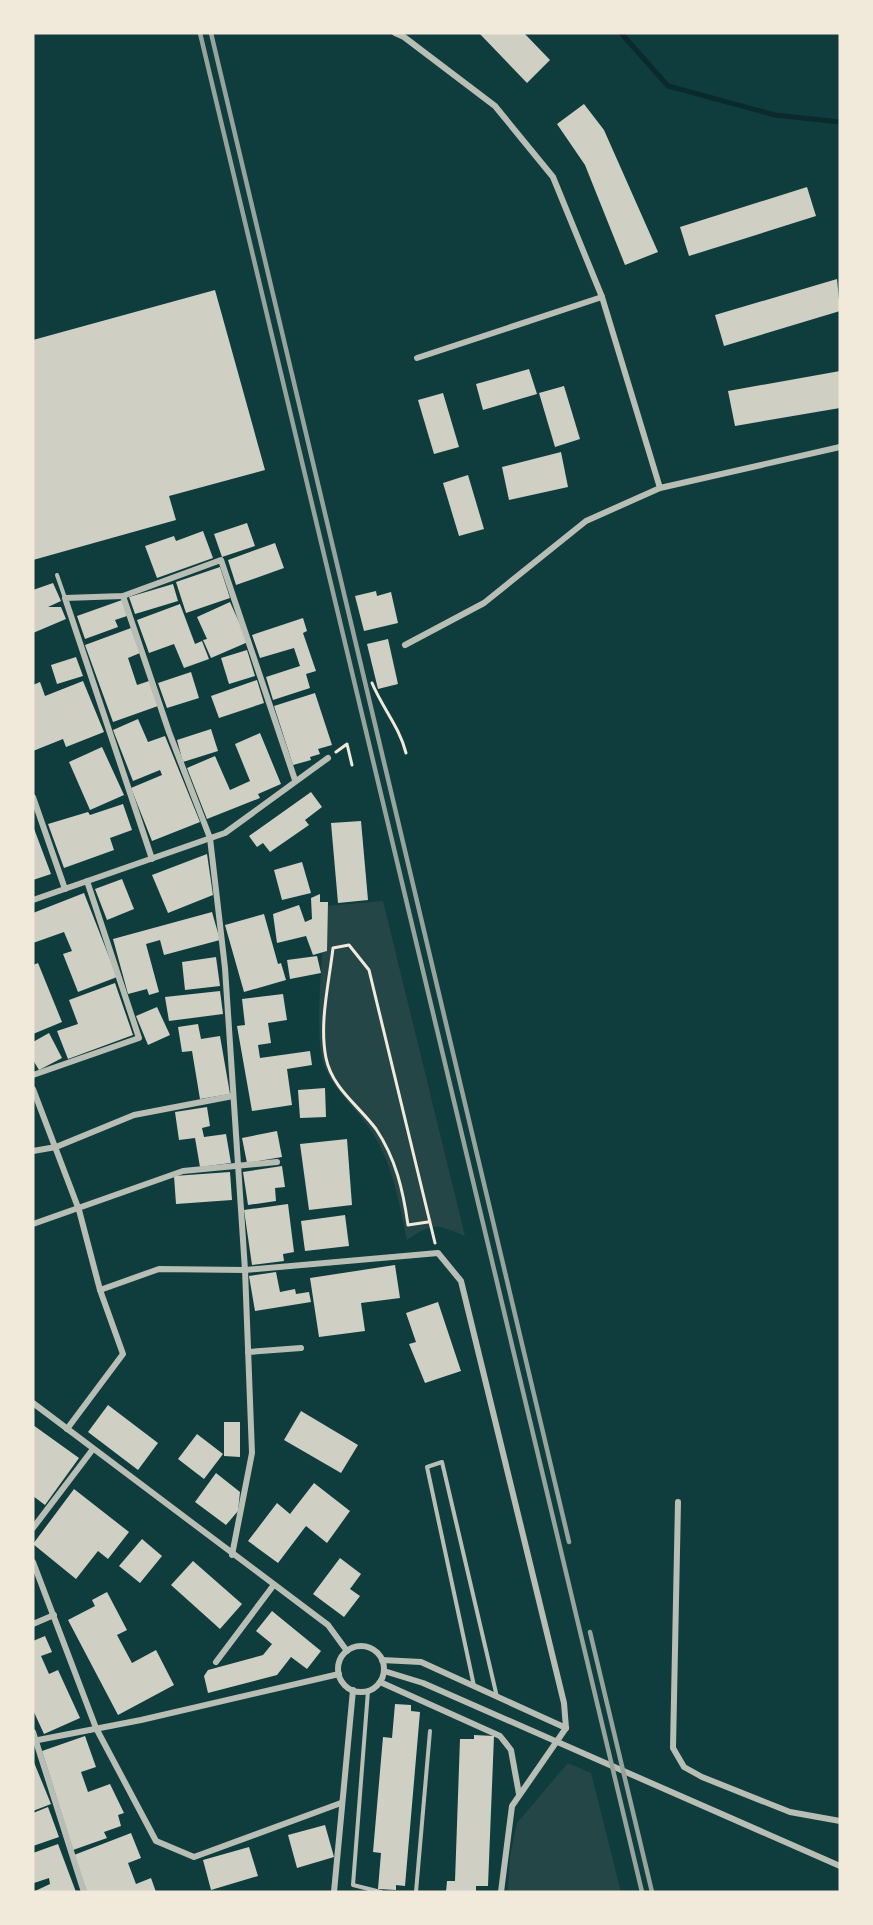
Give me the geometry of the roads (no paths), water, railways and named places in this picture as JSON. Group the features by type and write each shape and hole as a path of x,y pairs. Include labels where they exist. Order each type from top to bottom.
{"street":[{"path":"395,33 404,37 495,106 553,177 602,297 660,488"},
{"path":"417,358 602,297"},
{"path":"405,645 484,603 586,521 660,488 840,447"},
{"path":"152,859 65,598 123,596 221,560 295,780"},
{"path":"123,596 169,732 210,838 225,968 245,1270 252,1453 232,1555"},
{"path":"33,900 225,833 328,758"},
{"path":"33,798 65,889"},
{"path":"33,1075 139,1038 87,881"},
{"path":"33,1089 79,1210 100,1290 123,1354 67,1429"},
{"path":"33,1151 56,1147 134,1115 233,1096"},
{"path":"33,1224 79,1210 183,1171 277,1162"},
{"path":"100,1290 159,1269 245,1270 438,1253 461,1281 564,1703 566,1728 519,1794 509,1818 501,1892"},
{"path":"248,1352 301,1348"},
{"path":"33,1403 327,1625 347,1652"},
{"path":"33,1528 93,1449"},
{"path":"678,1502 673,1748 677,1757 684,1767 702,1777 790,1812 840,1821"},
{"path":"33,1562 96,1728 156,1841 194,1857 341,1803"},
{"path":"216,1662 273,1586"},
{"path":"33,1624 54,1615"},
{"path":"367,1647 382,1660 384,1671 380,1682 368,1691 353,1690 347,1687 339,1674 340,1662 353,1648 367,1647"},
{"path":"382,1660 421,1662 566,1728"},
{"path":"384,1671 423,1683 840,1866"},
{"path":"34,1741 141,1720 339,1674"},
{"path":"380,1682 500,1736 511,1750 519,1794"},
{"path":"333,1892 353,1690"},
{"path":"33,1732 84,1892"}],"lane":[{"path":"57,575 65,598"},
{"path":"474,1687 426,1467 442,1462 497,1698"},
{"path":"368,1691 353,1885 381,1892"},
{"path":"416,1892 430,1731"}],"waterway":[{"path":"621,33 668,86 775,115 840,122"}],"railway":[{"path":"200,33 642,1892"},
{"path":"211,33 569,1542"},
{"path":"590,1632 652,1892"}]}
